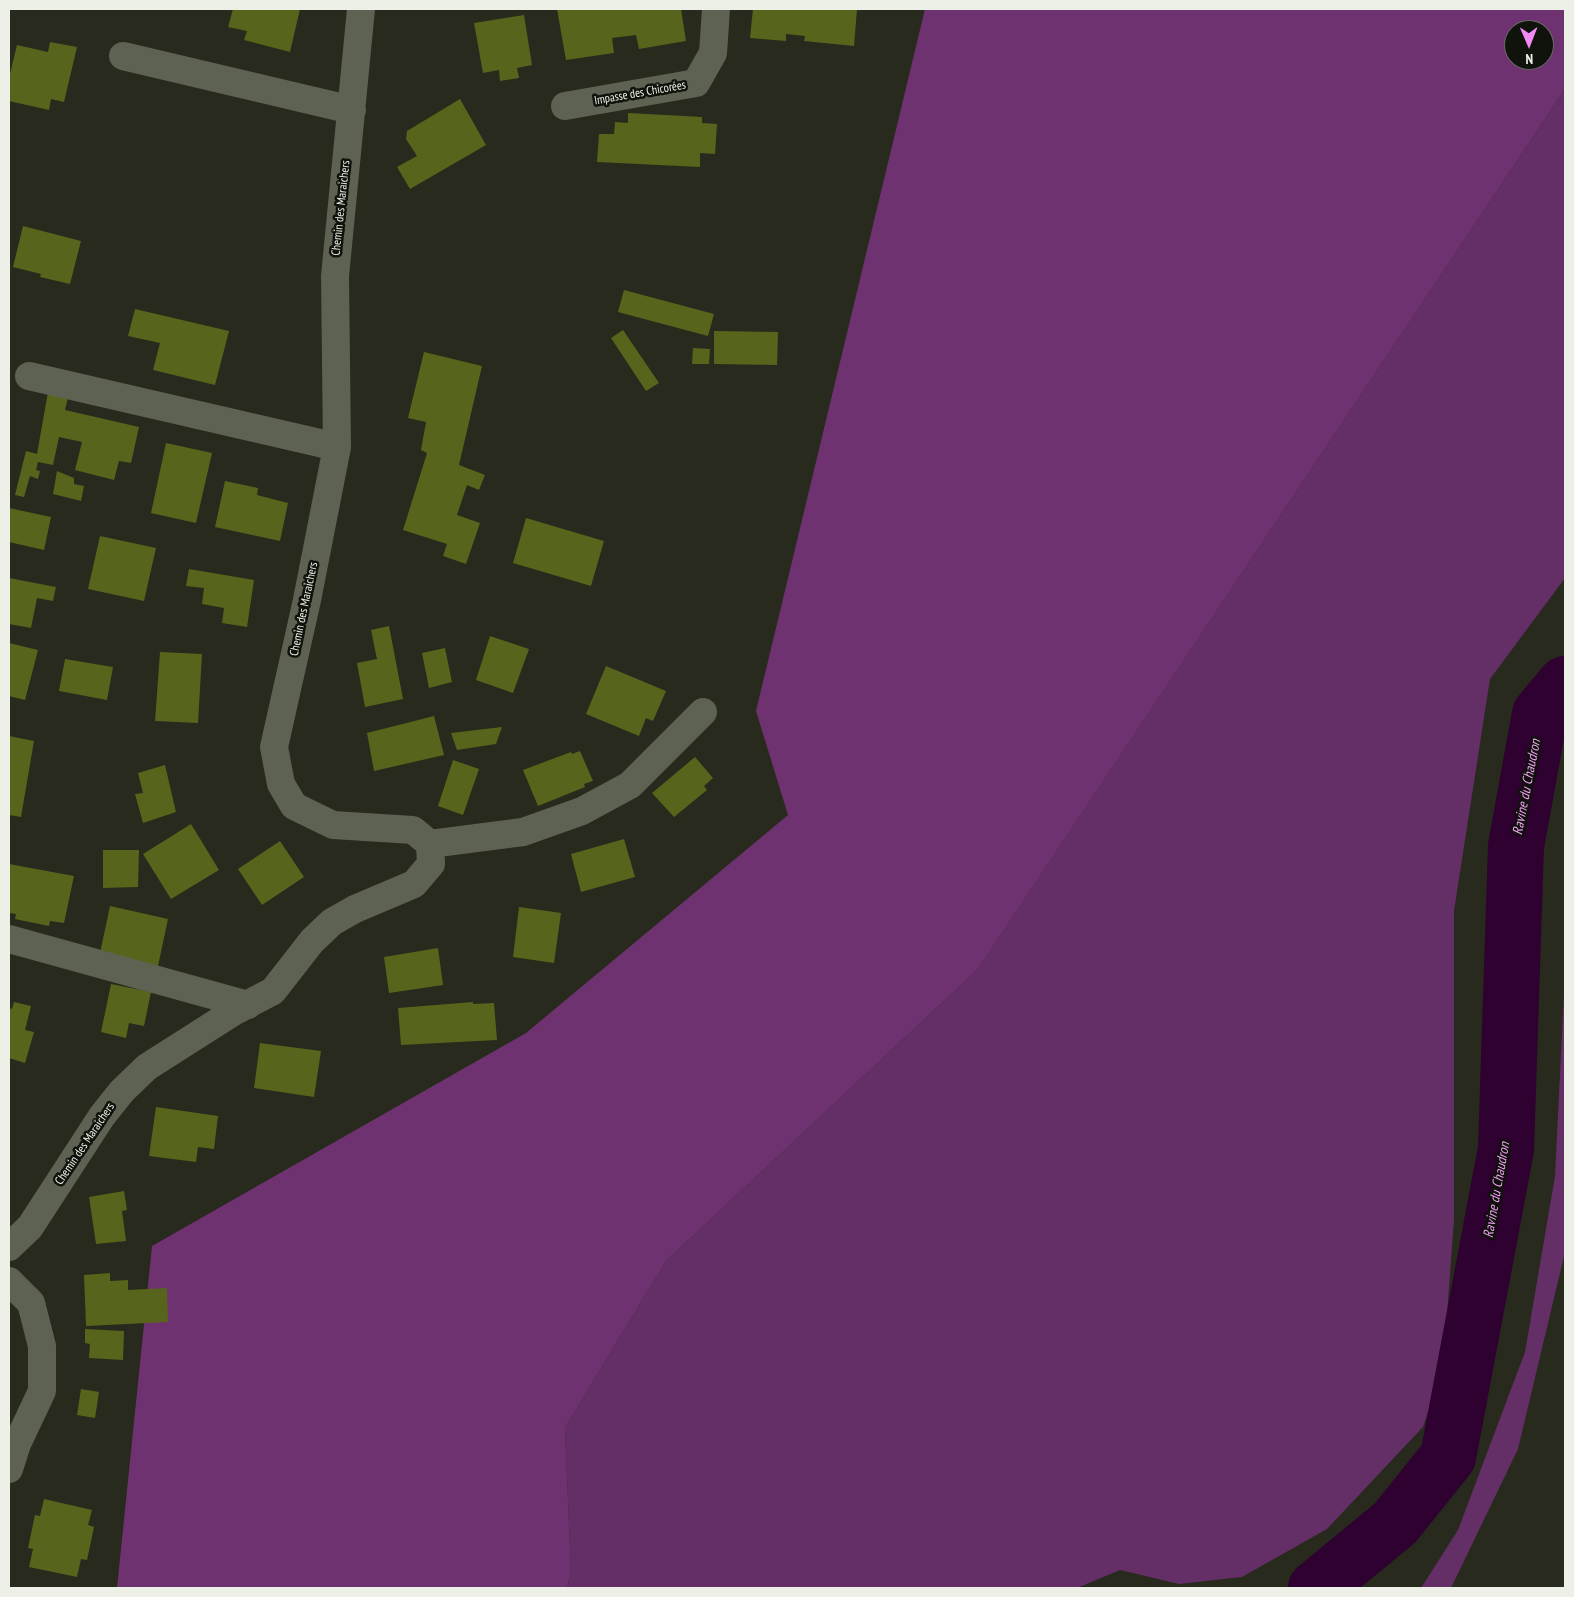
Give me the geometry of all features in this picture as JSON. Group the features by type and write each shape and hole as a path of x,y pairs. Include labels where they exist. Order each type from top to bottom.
{"street":[{"name":"Chemin des Maraichers","path":"9,1247 30,1227 102,1116 122,1091 148,1067 272,991 312,941 332,922 355,909 414,884 431,864 430,844 413,830 333,825 294,806 281,784 274,747 307,600 337,447 335,276 361,9"},
{"name":"Impasse des Chicorées","path":"565,106 696,83 713,53 716,9"},
{"path":"124,56 352,110"},
{"path":"29,376 337,447"},
{"path":"430,844 523,832 582,811 630,785 703,712"},
{"path":"9,939 248,1004"},
{"path":"9,1280 32,1303 42,1346 42,1390 17,1444 9,1469"}],"shaded area":[{"path":"925,9 1565,9 1565,89 978,969 666,1261 565,1428 571,1573 567,1588 117,1588 152,1246 526,1033 788,815 756,711"},
{"path":"1565,89 1565,578 1490,679 1454,911 1454,1220 1443,1368 1423,1427 1327,1529 1242,1577 1179,1584 1120,1570 1077,1588 567,1588 571,1573 565,1428 666,1261 978,969"},
{"path":"1565,972 1565,1252 1518,1449 1451,1588 1421,1588 1458,1530 1525,1352 1555,1176"}],"building":[{"path":"233,9 300,9 290,52 244,40 247,31 228,27"},
{"path":"557,9 681,9 686,41 639,49 636,35 612,38 614,53 566,60"},
{"path":"753,9 857,9 854,46 804,41 805,36 786,34 786,41 750,38"},
{"path":"524,15 532,65 517,68 519,78 500,81 499,70 483,73 474,23"},
{"path":"50,42 77,47 64,102 51,99 49,110 9,101 9,78 17,45 48,52"},
{"path":"460,99 486,145 410,189 397,167 417,156 406,139 407,131"},
{"path":"628,113 702,117 702,123 717,124 715,154 700,153 700,167 597,162 599,134 614,134 615,122 628,123"},
{"path":"23,226 81,241 70,284 40,277 41,274 13,267"},
{"path":"624,290 714,314 708,336 618,312"},
{"path":"135,309 229,331 215,385 153,370 160,343 128,336"},
{"path":"623,330 659,383 646,391 611,338"},
{"path":"714,331 778,332 777,365 714,364"},
{"path":"693,348 710,349 709,364 692,364"},
{"path":"424,352 482,366 459,465 485,475 479,490 467,485 457,515 480,523 466,564 443,556 447,544 403,530 427,453 421,450 426,422 408,418"},
{"path":"48,392 68,397 65,410 139,427 131,463 119,461 114,480 75,470 82,442 59,437 53,465 38,462 36,470 40,471 38,479 30,476 24,497 15,495 26,451 37,454"},
{"path":"166,443 212,453 196,523 151,513"},
{"path":"57,471 74,478 74,484 84,486 81,501 53,494"},
{"path":"225,481 258,488 257,495 288,503 280,541 215,527"},
{"path":"9,508 51,517 44,550 9,542"},
{"path":"526,518 604,541 591,586 513,563"},
{"path":"100,536 156,548 144,601 88,589"},
{"path":"189,569 254,580 247,627 222,623 224,608 202,604 204,588 186,586"},
{"path":"9,578 56,587 53,601 37,598 31,628 9,624"},
{"path":"389,626 403,699 365,707 357,663 377,659 371,630"},
{"path":"490,636 529,649 513,693 476,680"},
{"path":"9,643 38,650 25,700 9,696"},
{"path":"445,648 452,682 429,688 422,653"},
{"path":"160,652 202,654 198,723 155,721"},
{"path":"65,659 113,667 107,700 59,691"},
{"path":"606,666 666,691 653,721 646,718 639,736 586,714"},
{"path":"434,716 444,755 374,771 367,733"},
{"path":"502,727 496,744 457,750 451,733"},
{"path":"9,736 34,741 21,817 9,815"},
{"path":"580,751 593,781 584,784 585,787 538,806 523,770 571,752 572,754"},
{"path":"695,757 713,778 704,786 707,790 674,817 652,793"},
{"path":"453,760 479,769 463,815 438,806"},
{"path":"165,765 176,812 143,823 135,794 143,793 138,773"},
{"path":"191,824 219,870 171,899 143,854"},
{"path":"624,839 635,877 581,892 571,854"},
{"path":"280,841 304,877 262,905 238,869"},
{"path":"103,850 139,850 138,887 103,888"},
{"path":"9,864 74,876 64,923 50,921 49,926 15,919 16,914 9,913"},
{"path":"110,906 168,919 158,966 100,953"},
{"path":"519,907 561,913 554,963 513,957"},
{"path":"438,948 443,985 389,993 384,957"},
{"path":"111,984 151,992 144,1026 129,1023 126,1038 101,1032"},
{"path":"14,1002 31,1006 25,1030 34,1032 25,1063 9,1058 9,1008 12,1009"},
{"path":"473,1002 473,1004 494,1003 497,1040 401,1045 398,1008"},
{"path":"260,1043 321,1051 314,1097 254,1088"},
{"path":"156,1107 218,1116 214,1149 198,1147 196,1162 149,1156"},
{"path":"124,1191 127,1210 122,1211 126,1241 96,1244 89,1197"},
{"path":"110,1273 110,1281 128,1280 128,1290 167,1288 168,1322 86,1326 84,1275"},
{"path":"85,1329 124,1331 123,1360 89,1358 90,1344 85,1343"},
{"path":"81,1389 99,1392 95,1418 77,1415"},
{"path":"44,1499 92,1510 88,1525 94,1527 87,1560 81,1559 77,1577 29,1567 33,1549 28,1548 35,1515 40,1516"}],"waterway":[{"name":"Ravine du Chaudron","path":"1316,1588 1395,1523 1448,1457 1506,1149 1516,846 1540,714 1565,684"}]}
